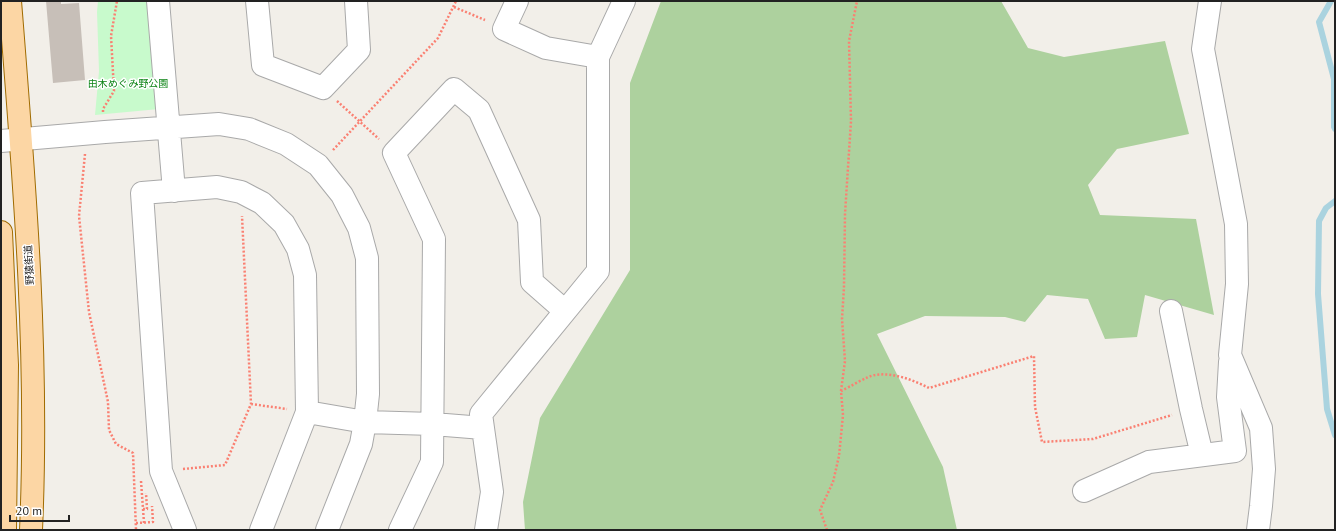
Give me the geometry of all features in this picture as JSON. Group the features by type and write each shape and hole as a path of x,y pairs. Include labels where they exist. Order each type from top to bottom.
{"main road":[{"name":"野猿街道","path":"10,1 11,141 30,282 34,481 31,530"},
{"path":"1,232 7,365 5,530"}],"street":[{"path":"158,1 174,190"},
{"path":"257,1 263,64 323,88 359,50 356,1"},
{"path":"517,1 504,29 546,48 598,57"},
{"path":"486,530 492,492 482,414 598,271 598,57 624,1"},
{"path":"1084,492 1149,462 1235,451 1228,397 1230,355 1237,284 1236,224 1203,49 1210,1"},
{"path":"400,530 432,462 434,239 394,153 454,89 479,110 529,220 532,282 565,311"},
{"path":"11,141 219,124 249,129 286,144 318,165 342,195 359,228 367,258 368,394 361,444 327,530"},
{"path":"185,530 161,471 142,193 218,187 241,192 262,203 284,224 298,248 305,275 308,412 261,530"},
{"path":"1171,311 1202,455"},
{"path":"1230,355 1261,428 1264,469 1258,530"},
{"path":"308,412 364,422 433,424 484,428"}],"path":[{"path":"117,1 112,36 114,91 103,109 96,133 79,216 89,312 108,402 109,430 116,444 133,453 136,530"},
{"path":"328,155 438,38 456,1"},
{"path":"827,530 820,510 832,482 839,456 843,415 841,391 845,360 842,319 845,214 851,121 849,41 857,1"},
{"path":"454,7 504,29"},
{"path":"323,88 394,153"},
{"path":"161,471 225,465 251,404 241,192"},
{"path":"841,391 875,375 892,375 916,381 929,388 1034,356 1035,407 1042,442 1093,439 1191,409"},
{"path":"251,404 308,412"},
{"path":"143,509 144,523"}],"green space":[{"name":"由木めぐみ野公園","path":"98,1 149,1 159,109 95,115 99,71"},
{"path":"661,1 1001,1 1028,48 1064,57 1165,41 1189,134 1117,149 1088,185 1100,215 1196,219 1214,315 1145,295 1137,337 1105,339 1088,299 1047,295 1025,322 1005,317 925,316 877,334 943,467 957,530 525,530 523,502 540,418 630,270 630,83"}],"building":[{"path":"46,1 61,1 61,4 79,3 85,80 53,83"}],"waterway":[{"path":"1331,1 1319,22 1334,79 1335,129"},
{"path":"1335,201 1326,208 1319,221 1318,294 1327,409 1335,435"}]}
